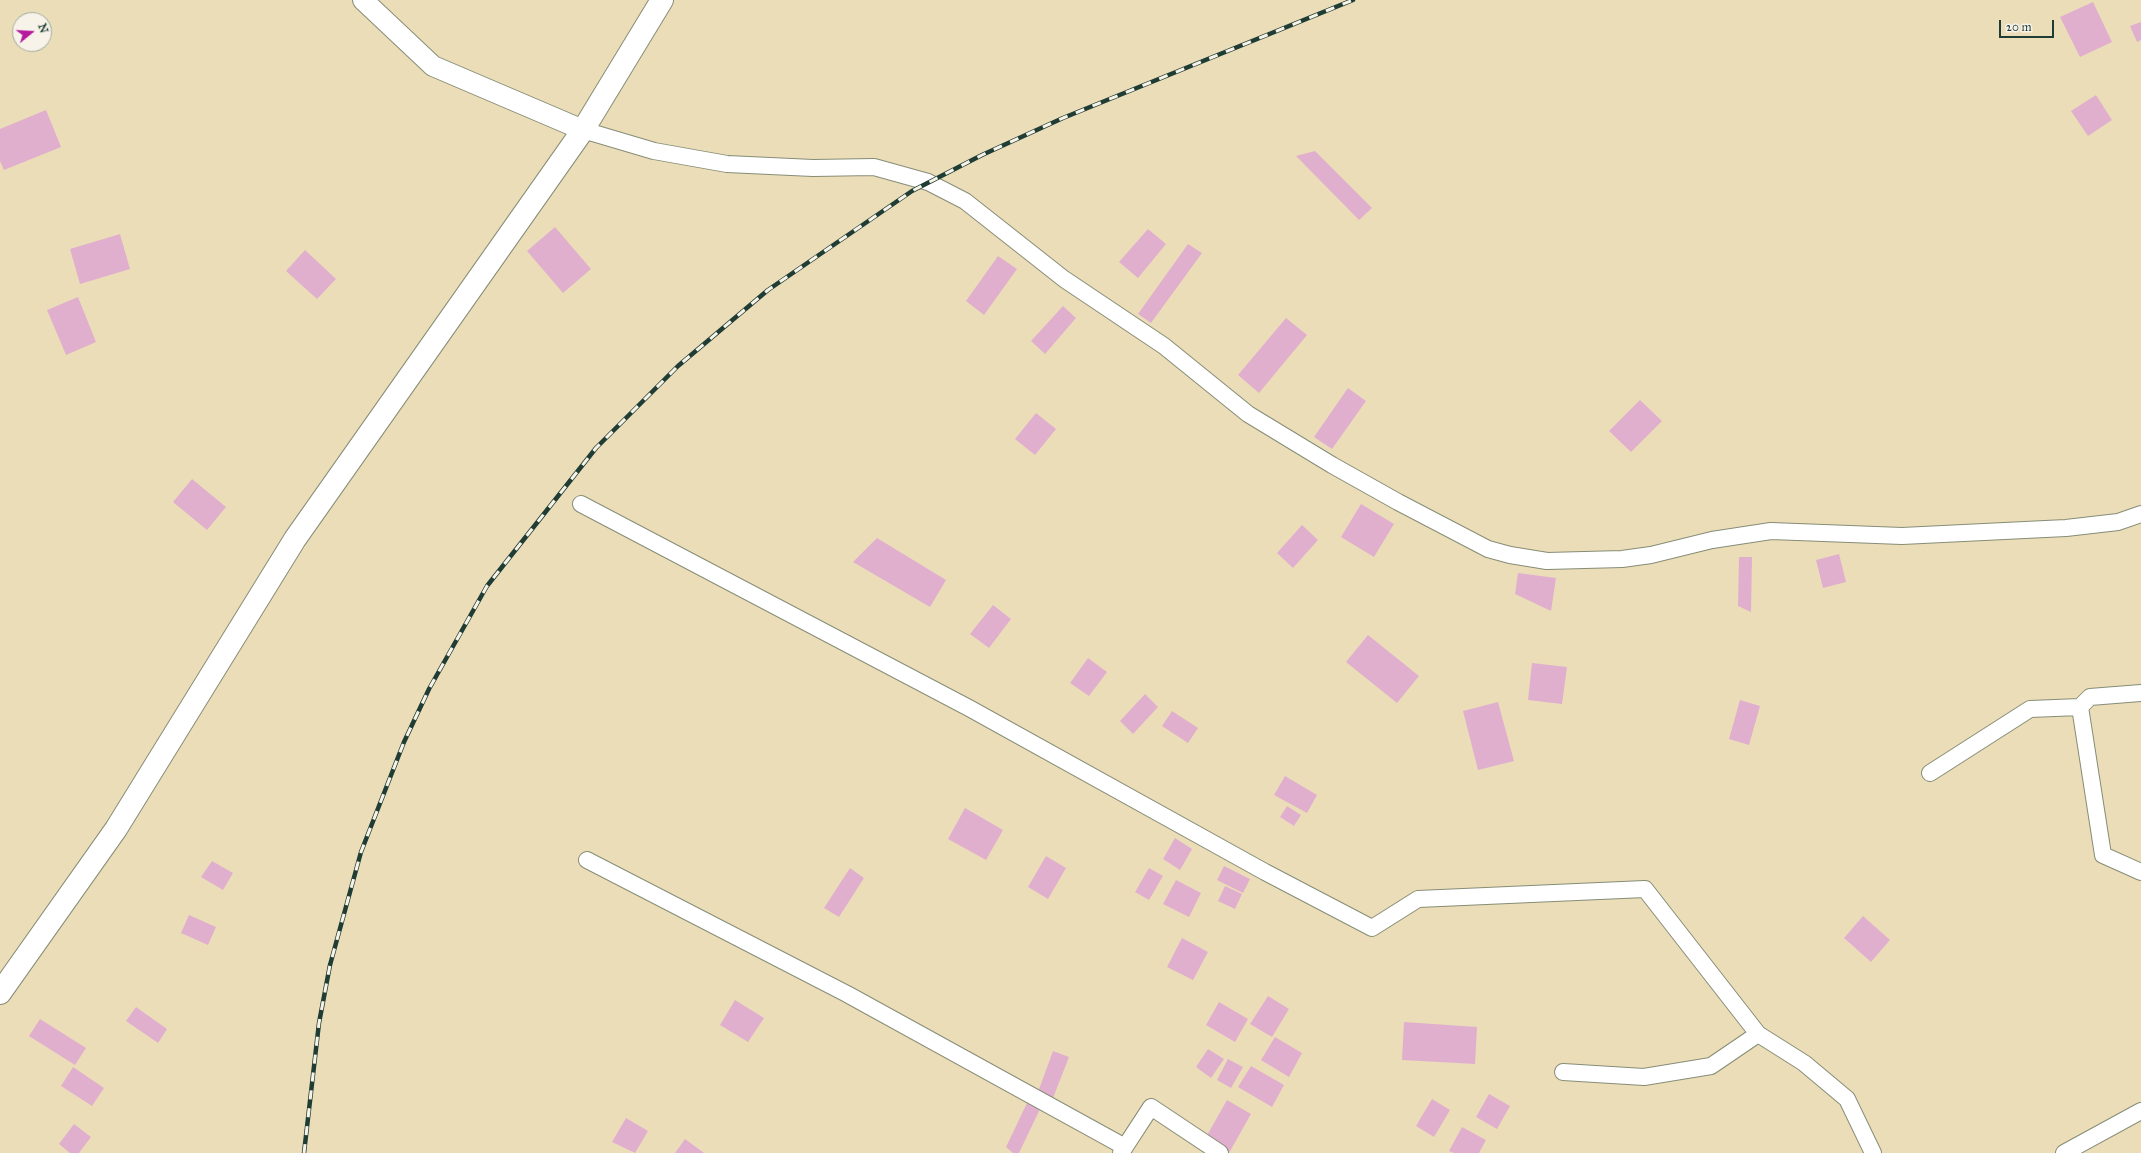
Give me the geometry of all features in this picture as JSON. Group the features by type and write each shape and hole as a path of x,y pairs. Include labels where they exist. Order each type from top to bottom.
{"main road":[{"path":"0,993 116,829 295,539 583,130 662,0"}],"street":[{"path":"363,0 433,66 583,130 654,151 727,164 813,168 874,167 928,182 965,201 1064,279 1164,346 1248,414 1332,465 1398,502 1488,549 1510,555 1547,561 1622,559 1651,555 1712,540 1771,531 1902,536 2066,528 2118,522 2141,514"},
{"path":"581,504 969,708 1265,872 1372,928 1418,899 1645,889 1758,1034 1804,1063 1847,1099 1873,1153"},
{"path":"1930,773 2030,708 2080,707 2090,697 2141,693"},
{"path":"2080,707 2103,855 2141,872"},
{"path":"587,860 846,994 1123,1150 1151,1107 1220,1153"},
{"path":"1563,1072 1644,1077 1711,1066 1758,1034"},
{"path":"2064,1153 2141,1111"}],"building":[{"path":"2093,2 2112,42 2080,57 2060,17"},
{"path":"2141,22 2141,40 2137,42 2130,26"},
{"path":"2096,95 2112,120 2088,136 2071,111"},
{"path":"46,110 61,147 4,170 0,161 0,129"},
{"path":"1315,151 1372,208 1359,220 1296,156"},
{"path":"555,227 591,269 563,293 527,251"},
{"path":"1148,229 1166,244 1138,278 1119,262"},
{"path":"120,234 130,269 80,284 70,249"},
{"path":"1188,244 1202,253 1151,323 1138,314"},
{"path":"305,250 336,279 317,299 286,271"},
{"path":"998,256 1017,269 984,315 966,301"},
{"path":"78,297 96,342 66,355 47,310"},
{"path":"1063,306 1076,318 1045,354 1031,341"},
{"path":"1286,318 1307,335 1259,393 1238,375"},
{"path":"1348,388 1366,401 1332,449 1314,437"},
{"path":"1640,400 1662,421 1631,452 1609,431"},
{"path":"1036,413 1056,429 1035,455 1015,439"},
{"path":"192,479 226,507 207,530 173,502"},
{"path":"1361,504 1394,524 1374,557 1341,537"},
{"path":"1302,525 1318,540 1293,568 1277,553"},
{"path":"877,538 946,580 930,607 853,562"},
{"path":"1839,554 1846,582 1823,588 1816,560"},
{"path":"1739,557 1752,557 1751,612 1738,606"},
{"path":"1518,573 1556,578 1551,611 1515,594"},
{"path":"993,605 1011,619 989,648 970,634"},
{"path":"1368,635 1419,676 1397,703 1346,662"},
{"path":"1088,658 1107,672 1089,696 1070,683"},
{"path":"1532,663 1567,667 1562,704 1528,700"},
{"path":"1145,694 1158,707 1133,734 1120,721"},
{"path":"1740,700 1760,706 1749,745 1729,739"},
{"path":"1498,702 1514,761 1478,770 1463,711"},
{"path":"1172,711 1198,728 1188,743 1162,726"},
{"path":"1285,776 1317,795 1307,813 1274,795"},
{"path":"1287,806 1301,815 1294,826 1280,817"},
{"path":"965,808 1003,830 986,860 948,839"},
{"path":"1175,838 1192,849 1180,870 1163,859"},
{"path":"1046,856 1066,868 1048,899 1028,887"},
{"path":"212,861 233,873 223,890 201,877"},
{"path":"1224,866 1250,879 1243,893 1217,880"},
{"path":"850,868 864,878 839,917 824,908"},
{"path":"1149,868 1163,876 1149,900 1135,892"},
{"path":"1176,880 1201,893 1189,917 1163,904"},
{"path":"1225,886 1242,894 1235,909 1218,901"},
{"path":"189,915 216,927 208,945 181,933"},
{"path":"1863,916 1890,940 1871,962 1844,938"},
{"path":"1182,938 1208,952 1193,980 1167,967"},
{"path":"1268,996 1289,1009 1272,1037 1250,1024"},
{"path":"735,1000 764,1018 748,1042 720,1025"},
{"path":"1219,1002 1248,1019 1235,1042 1206,1025"},
{"path":"136,1007 167,1029 158,1043 126,1021"},
{"path":"40,1019 86,1048 75,1065 29,1036"},
{"path":"1404,1022 1477,1027 1475,1064 1402,1060"},
{"path":"1275,1037 1302,1053 1289,1077 1261,1060"},
{"path":"1208,1049 1224,1059 1211,1078 1196,1067"},
{"path":"1053,1051 1069,1057 1053,1098 1038,1092"},
{"path":"1228,1059 1243,1067 1231,1088 1217,1080"},
{"path":"1251,1066 1284,1085 1272,1107 1238,1087"},
{"path":"73,1067 104,1088 92,1106 61,1086"},
{"path":"1489,1094 1510,1106 1497,1129 1476,1117"},
{"path":"1432,1099 1450,1110 1434,1137 1416,1126"},
{"path":"1227,1100 1251,1114 1229,1153 1205,1139"},
{"path":"1027,1103 1040,1109 1019,1153 1013,1153 1006,1147"},
{"path":"626,1118 648,1131 635,1153 612,1142"},
{"path":"74,1124 91,1137 79,1153 70,1153 59,1144"},
{"path":"1462,1127 1486,1140 1479,1153 1454,1153 1449,1151"},
{"path":"685,1139 704,1153 675,1153"}],"railway":[{"path":"304,1153 319,1023 330,965 361,852 404,742 429,689 487,586 596,448 678,366 768,290 912,191 982,155 1063,118 1353,0"}]}
